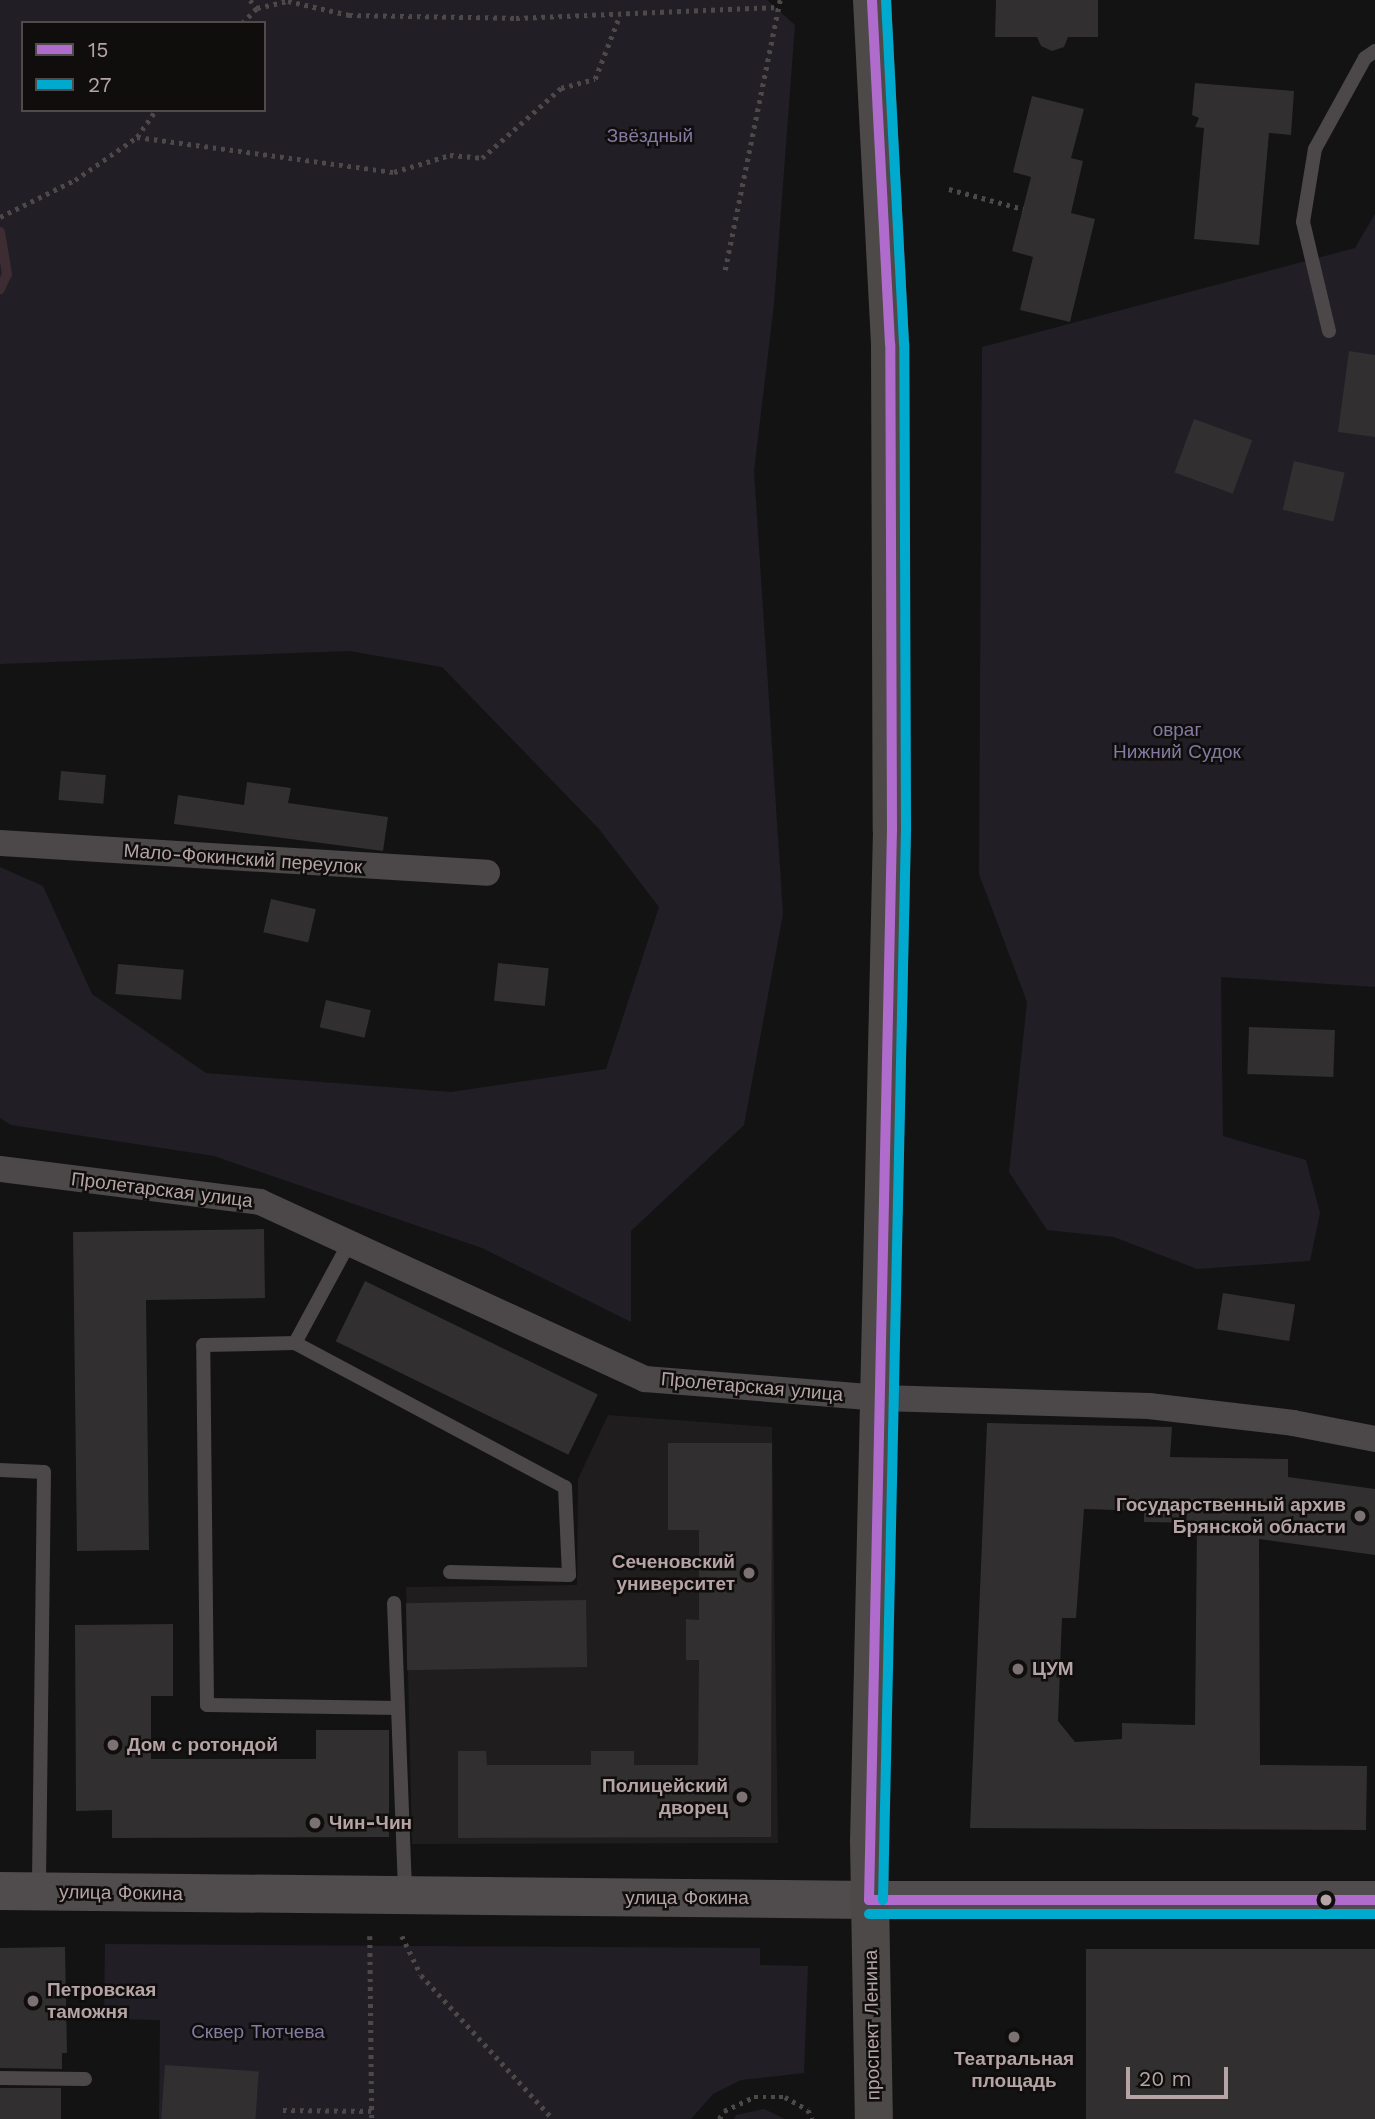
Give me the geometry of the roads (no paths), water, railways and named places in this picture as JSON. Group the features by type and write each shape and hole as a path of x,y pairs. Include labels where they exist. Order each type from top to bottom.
{"main road":[{"name":"проспект Ленина","path":"872,0 891,358 892,830 869,1900 874,2119"},
{"name":"улица Фокина","path":"0,1891 869,1900 1375,1900"}],"street":[{"name":"Мало-Фокинский переулок","path":"0,843 486,873"},
{"name":"Пролетарская улица","path":"0,1168 260,1202 645,1379 880,1398 1149,1406 1293,1423 1375,1438"}],"lane":[{"path":"1329,331 1303,222 1315,149 1366,58 1375,51"},
{"path":"295,1343 349,1243"},
{"path":"398,1708 207,1705 203,1345 295,1343 565,1487 569,1575 450,1572"},
{"path":"0,1470 44,1472 39,1892"},
{"path":"394,1603 405,1895"},
{"path":"0,2078 85,2079"}],"waterway":[{"path":"0,232 7,274 0,289"}],"place":[{"name":"Государственный архив Брянской области","path":"1360,1516"},
{"name":"Сеченовский университет","path":"749,1573"},
{"name":"ЦУМ","path":"1018,1669"},
{"name":"Дом с ротондой","path":"113,1745"},
{"name":"Полицейский дворец","path":"742,1797"},
{"name":"Чин-Чин","path":"315,1823"},
{"name":"Петровская таможня","path":"33,2001"},
{"name":"Театральная площадь","path":"1014,2037"}],"park label":[{"name":"Звёздный","path":"650,136"},
{"name":"овраг Нижний Судок","path":"1177,741"},
{"name":"Сквер Тютчева","path":"258,2032"}]}
